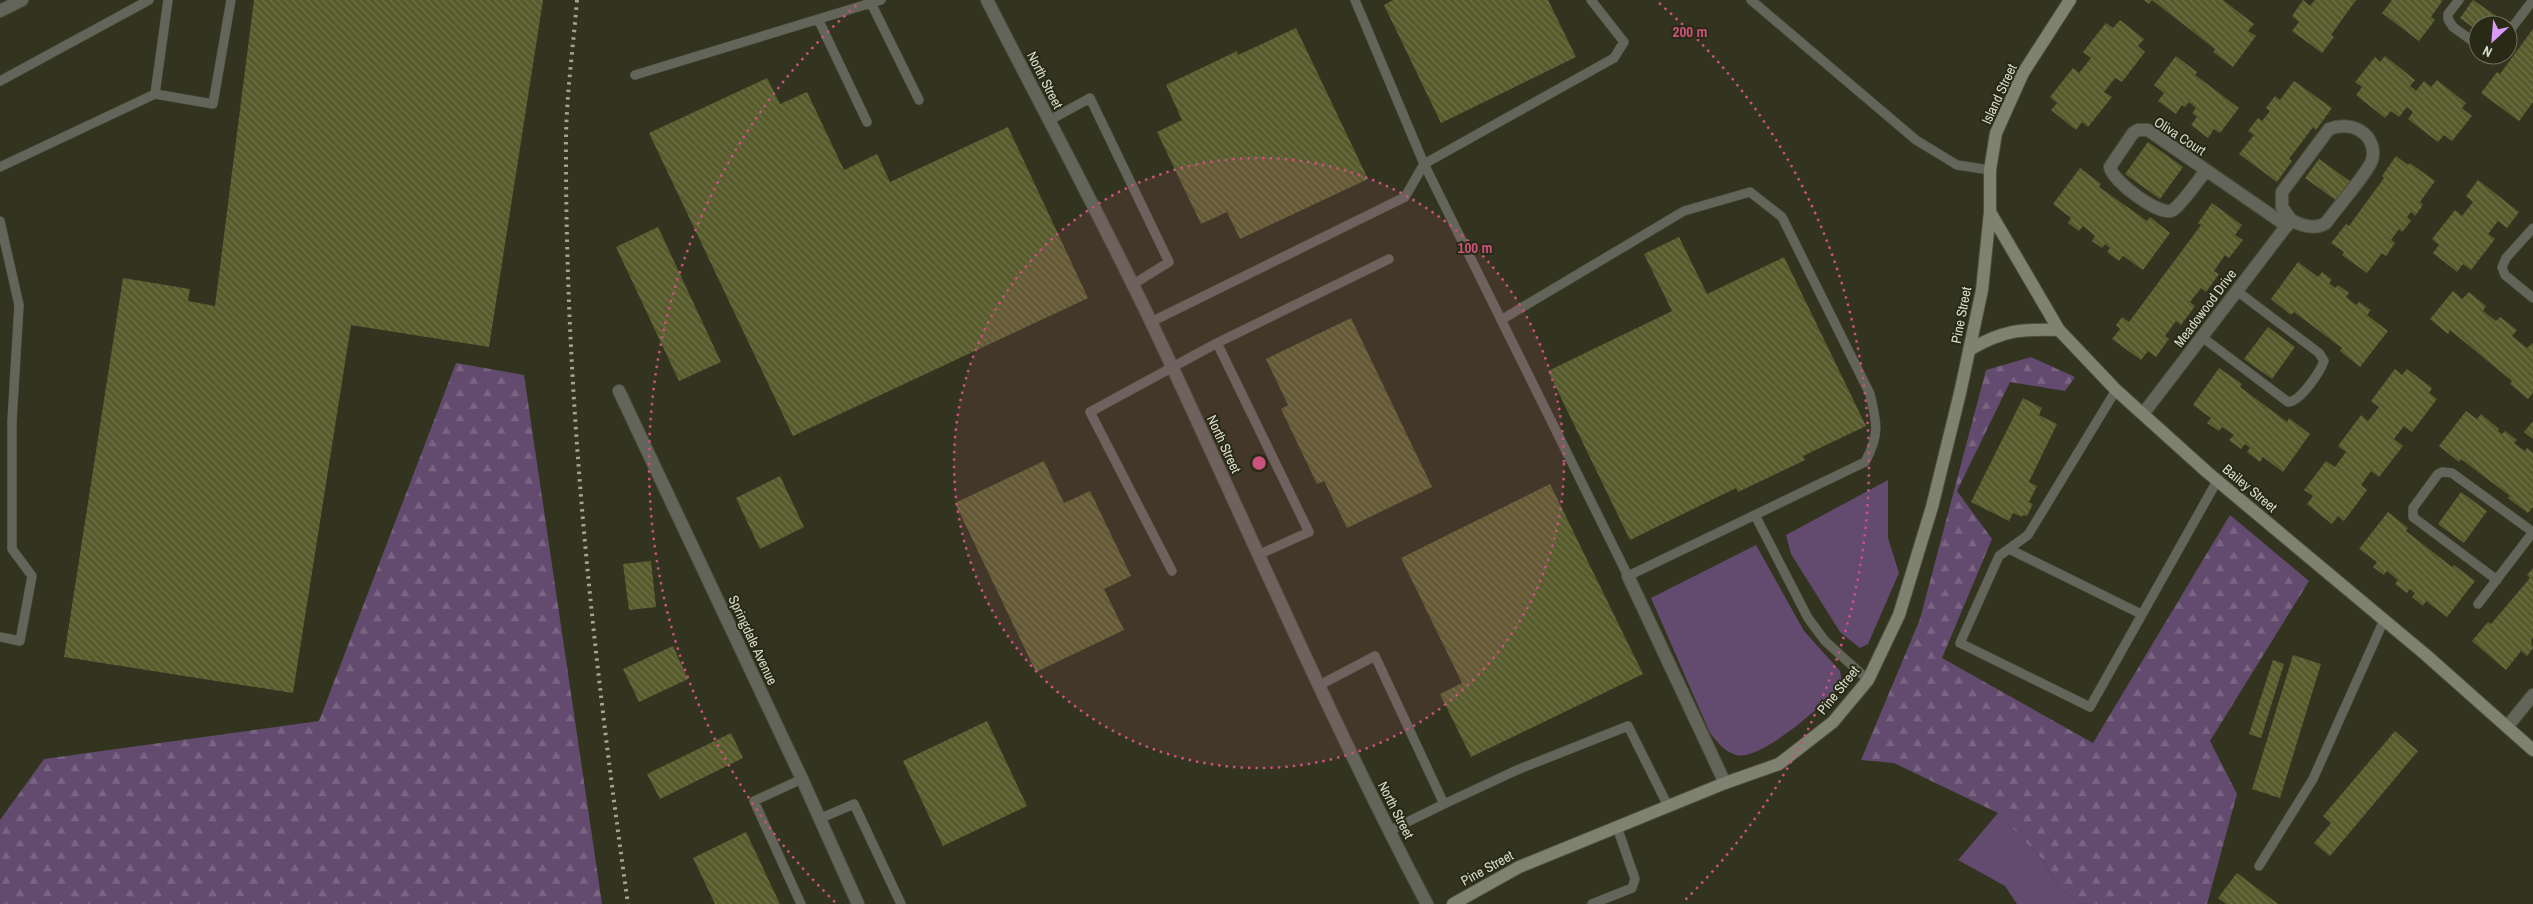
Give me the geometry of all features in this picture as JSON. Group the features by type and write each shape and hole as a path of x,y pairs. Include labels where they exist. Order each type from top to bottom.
{"street":[{"path":"0,11 22,0"},
{"name":"North Street","path":"987,0 1151,322 1318,686 1427,904"},
{"name":"Island Street","path":"1990,212 1990,170 1996,133 2023,73 2070,0"},
{"path":"2345,126 2363,132 2372,146 2372,161 2326,222 2315,227 2289,223 2282,207 2282,192 2329,129 2345,126"},
{"name":"Oliva Court","path":"2206,170 2174,209 2165,212 2156,208 2117,181 2110,172 2110,167 2133,133 2143,129 2154,133 2206,170 2289,223"},
{"name":"Bailey Street","path":"1990,212 2059,330 2116,390 2533,750"},
{"name":"Pine Street","path":"1453,904 1519,867 1725,783 1779,764 1833,722 1868,680 1902,606 1932,507 1982,290 1990,212"},
{"name":"Meadowood Drive","path":"2143,414 2289,223"},
{"path":"1969,350 1990,338 2022,329 2059,330"},
{"name":"Springdale Avenue","path":"619,391 802,779 858,904"},
{"path":"1628,576 1725,783"},
{"path":"2507,727 2533,695"}],"lane":[{"path":"0,81 149,0"},
{"path":"155,94 168,0"},
{"path":"0,167 155,94 213,104 231,0"},
{"path":"635,75 819,21 881,0"},
{"path":"1355,0 1424,164 1501,320 1628,576 1756,517 1865,462 1874,445 1877,425 1870,394 1782,216 1750,192 1684,211 1501,320"},
{"path":"1151,322 1405,197 1424,164 1614,58 1624,42 1592,0"},
{"path":"1751,0 1916,140 1957,165 1990,170"},
{"path":"2459,0 2448,14 2448,19 2453,27 2468,38"},
{"path":"2518,20 2533,0"},
{"path":"871,3 919,100"},
{"path":"819,21 867,122"},
{"path":"1048,120 1090,98 1170,262 1132,285"},
{"path":"0,221 19,305 12,421 12,549 32,576 20,641 0,637"},
{"path":"2533,228 2506,258 2502,267 2505,275 2533,298"},
{"path":"1172,571 1090,412 1172,366 1389,259"},
{"path":"2202,337 2288,402 2300,397 2320,370 2324,361 2318,353 2237,291"},
{"path":"1217,343 1309,532 1258,555"},
{"path":"2116,390 2028,535 1999,556 1960,643 2090,707 2218,480"},
{"path":"2478,604 2497,580 2533,532 2452,474 2442,472 2438,474 2413,508 2412,517 2497,580"},
{"path":"1756,517 1808,618 1825,641 1868,680"},
{"path":"2009,549 2141,614"},
{"path":"2259,866 2313,779 2338,728 2384,620"},
{"path":"1318,686 1375,656 1444,804"},
{"path":"1389,831 1516,770 1628,726 1668,806"},
{"path":"801,904 754,801 802,779"},
{"path":"820,819 854,804 901,904"},
{"path":"1592,904 1632,888 1634,879 1616,827"}],"green space":[{"path":"2031,357 2075,377 2065,391 2010,382 1957,491 1992,539 1942,658 2093,743 2230,515 2309,581 2210,741 2237,794 2207,904 2081,904 2059,887 2042,859 1998,813 1894,763 1861,760 1920,619 1986,370"},
{"path":"456,363 524,375 602,904 0,904 0,820 44,759 319,721"},
{"path":"1888,480 1888,538 1899,573 1868,644 1860,648 1840,632 1791,554 1786,535"},
{"path":"1756,545 1804,631 1840,671 1842,683 1823,703 1793,729 1761,749 1747,755 1736,755 1724,749 1710,733 1651,598"},
{"path":"1998,813 2042,859 2059,887 2081,904 2017,904 2005,886 1958,860"}],"building":[{"path":"254,0 543,0 489,347 351,325 293,693 64,657 123,278 190,289 188,301 215,306"},
{"path":"1393,0 1548,0 1576,57 1441,123 1384,5"},
{"path":"2144,0 2152,0 2149,4"},
{"path":"2152,0 2223,0 2254,24 2248,31 2256,36 2233,67 2213,52 2215,49"},
{"path":"2303,0 2310,6 2315,0 2356,0 2331,35 2334,37 2322,53 2292,31 2299,22 2292,16"},
{"path":"2392,0 2443,0 2431,17 2435,20 2419,41 2382,13"},
{"path":"2473,0 2495,15 2468,15 2468,24 2460,18"},
{"path":"2120,20 2144,39 2138,46 2145,52 2122,82 2115,78 2104,92 2112,97 2088,127 2082,122 2076,130 2051,110 2057,103 2050,97 2073,68 2079,73 2091,58 2083,52 2106,23 2113,28"},
{"path":"1296,28 1368,179 1240,239 1227,212 1201,224 1157,132 1182,120 1166,85 1237,51 1238,55"},
{"path":"2533,29 2533,102 2519,121 2481,93 2497,72 2500,74 2507,65 2518,65 2518,49"},
{"path":"2176,56 2197,72 2195,75 2239,108 2220,133 2214,129 2208,138 2191,125 2197,117 2192,113 2196,108 2189,102 2185,107 2182,105 2176,114 2158,101 2164,93 2154,85"},
{"path":"2385,56 2415,80 2410,86 2416,91 2424,81 2431,87 2437,80 2466,103 2462,108 2472,116 2452,141 2444,135 2438,142 2408,119 2413,112 2407,107 2399,117 2391,111 2385,118 2356,95 2362,87 2355,82 2375,57 2380,62"},
{"path":"767,78 780,104 807,92 844,170 877,154 890,182 1008,127 1088,298 793,436 649,133"},
{"path":"2294,81 2332,108 2316,130 2313,127 2289,159 2292,161 2277,182 2239,154 2254,135 2248,131 2258,118 2262,121 2270,111 2266,108 2275,96 2280,100"},
{"path":"2148,142 2183,167 2160,199 2125,174"},
{"path":"2396,156 2408,165 2410,163 2435,181 2420,202 2423,205 2415,216 2411,212 2407,217 2411,221 2402,232 2399,229 2391,240 2395,243 2386,256 2382,253 2367,273 2342,255 2344,252 2331,243 2346,224 2349,226 2384,178 2382,176"},
{"path":"2319,159 2351,182 2337,201 2305,178"},
{"path":"2080,168 2101,184 2099,187 2147,221 2150,217 2170,233 2143,270 2123,256 2119,261 2107,252 2110,248 2105,244 2102,248 2092,241 2095,236 2083,226 2079,231 2068,223 2071,218 2053,204"},
{"path":"2478,180 2519,212 2507,228 2498,221 2488,234 2495,239 2471,270 2463,264 2457,272 2433,253 2439,245 2432,239 2455,210 2462,216 2473,202 2466,196"},
{"path":"2212,203 2242,225 2235,235 2243,240 2229,258 2225,255 2214,271 2219,274 2206,292 2201,288 2190,302 2195,306 2181,325 2176,321 2165,336 2169,339 2156,357 2148,351 2141,360 2112,339 2120,329 2116,325 2122,317 2129,322 2201,225 2198,223"},
{"path":"658,227 721,362 679,381 616,247"},
{"path":"1679,237 1707,294 1784,257 1866,426 1803,456 1805,460 1738,492 1736,488 1630,540 1548,371 1672,311 1644,254"},
{"path":"2298,262 2318,277 2322,272 2332,280 2329,283 2335,288 2338,285 2349,293 2346,297 2356,305 2359,302 2371,310 2367,315 2388,331 2360,367 2340,351 2342,348 2294,312 2291,315 2271,299"},
{"path":"2453,291 2462,299 2469,292 2486,306 2483,311 2496,321 2500,317 2517,330 2512,336 2527,348 2533,343 2533,393 2528,399 2510,384 2512,381 2450,330 2448,334 2430,319"},
{"path":"1351,318 1432,487 1347,528 1324,481 1317,484 1281,409 1288,405 1266,359"},
{"path":"2268,327 2295,347 2272,379 2244,359"},
{"path":"2219,368 2242,384 2240,387 2287,422 2289,418 2310,434 2283,472 2263,457 2260,462 2247,452 2250,448 2245,444 2241,449 2229,440 2234,435 2222,427 2219,431 2207,423 2211,418 2193,405"},
{"path":"2395,369 2402,375 2407,369 2432,388 2429,393 2437,399 2412,432 2404,426 2394,439 2403,446 2379,477 2371,471 2361,485 2367,490 2344,521 2338,516 2332,524 2307,504 2313,496 2304,490 2326,461 2335,467 2346,452 2338,446 2361,415 2368,421 2379,407 2371,401"},
{"path":"2023,398 2042,408 2039,415 2057,424 2029,482 2037,486 2029,502 2033,504 2027,516 2023,515 2022,517 2013,513 2009,521 1971,502"},
{"path":"2466,411 2477,419 2481,414 2499,429 2498,431 2502,434 2505,431 2517,440 2514,443 2525,451 2527,448 2533,453 2533,507 2528,513 2508,498 2510,496 2461,459 2459,462 2439,446"},
{"path":"2533,421 2533,439 2524,432"},
{"path":"1044,461 1064,503 1090,491 1131,576 1104,589 1124,630 1036,672 955,503"},
{"path":"780,476 804,527 760,549 736,498"},
{"path":"1550,484 1643,674 1471,757 1440,694 1462,683 1401,558"},
{"path":"2461,492 2487,511 2464,543 2438,524"},
{"path":"2388,512 2408,528 2406,531 2452,567 2454,565 2475,581 2447,617 2426,601 2423,606 2412,597 2415,593 2410,589 2407,593 2395,584 2398,580 2387,571 2384,575 2373,567 2377,562 2359,549"},
{"path":"651,561 656,607 629,610 623,564"},
{"path":"2533,568 2533,638 2531,640 2533,648 2527,656 2521,651 2506,670 2472,641 2488,622 2491,624 2530,578 2527,575"},
{"path":"673,646 688,679 639,702 623,669"},
{"path":"2293,655 2321,664 2280,798 2252,789"},
{"path":"2273,660 2284,664 2261,738 2249,734"},
{"path":"987,721 1027,806 943,846 903,761"},
{"path":"2395,731 2418,751 2330,856 2314,843 2331,823 2323,816"},
{"path":"731,733 743,758 660,799 647,774"},
{"path":"746,832 780,904 715,904 693,858"},
{"path":"2237,873 2278,904 2226,904 2218,898"}],"railway":[{"path":"577,0 566,136 567,249 576,436 593,624 628,904"}]}
